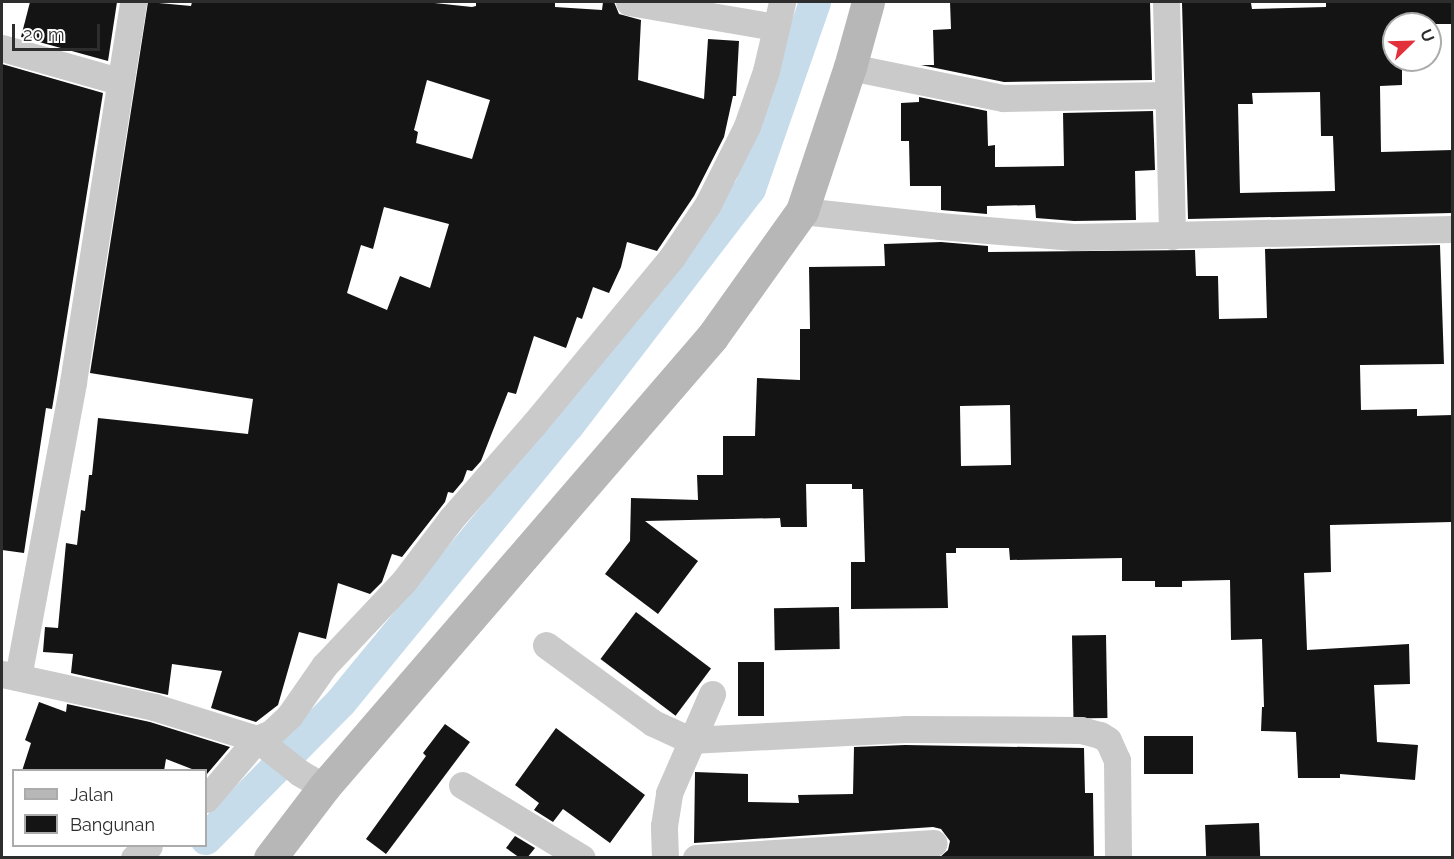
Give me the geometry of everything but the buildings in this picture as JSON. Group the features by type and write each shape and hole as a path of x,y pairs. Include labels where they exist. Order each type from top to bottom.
{"main road":[{"path":"270,858 312,780 711,337 802,211 850,67 867,2"}],"street":[{"path":"133,2 73,382 10,675 154,707 263,742 312,780"},
{"path":"207,798 290,715 324,666 404,581 451,519 534,424 672,257 708,204 747,126 766,71 779,14 629,2"},
{"path":"1166,2 1172,236"},
{"path":"2,48 119,81"},
{"path":"850,67 1003,98 1168,95"},
{"path":"802,211 939,226 1074,237 1452,229"},
{"path":"546,645 652,723 690,740 905,729 1091,732 1108,740 1117,760 1118,858"},
{"path":"665,858 664,826 669,793 690,740 712,694"},
{"path":"462,785 582,858"},
{"path":"696,858 934,843"},
{"path":"134,858 148,847"}],"waterway":[{"path":"207,838 341,702 568,426 750,189 815,2"}]}
